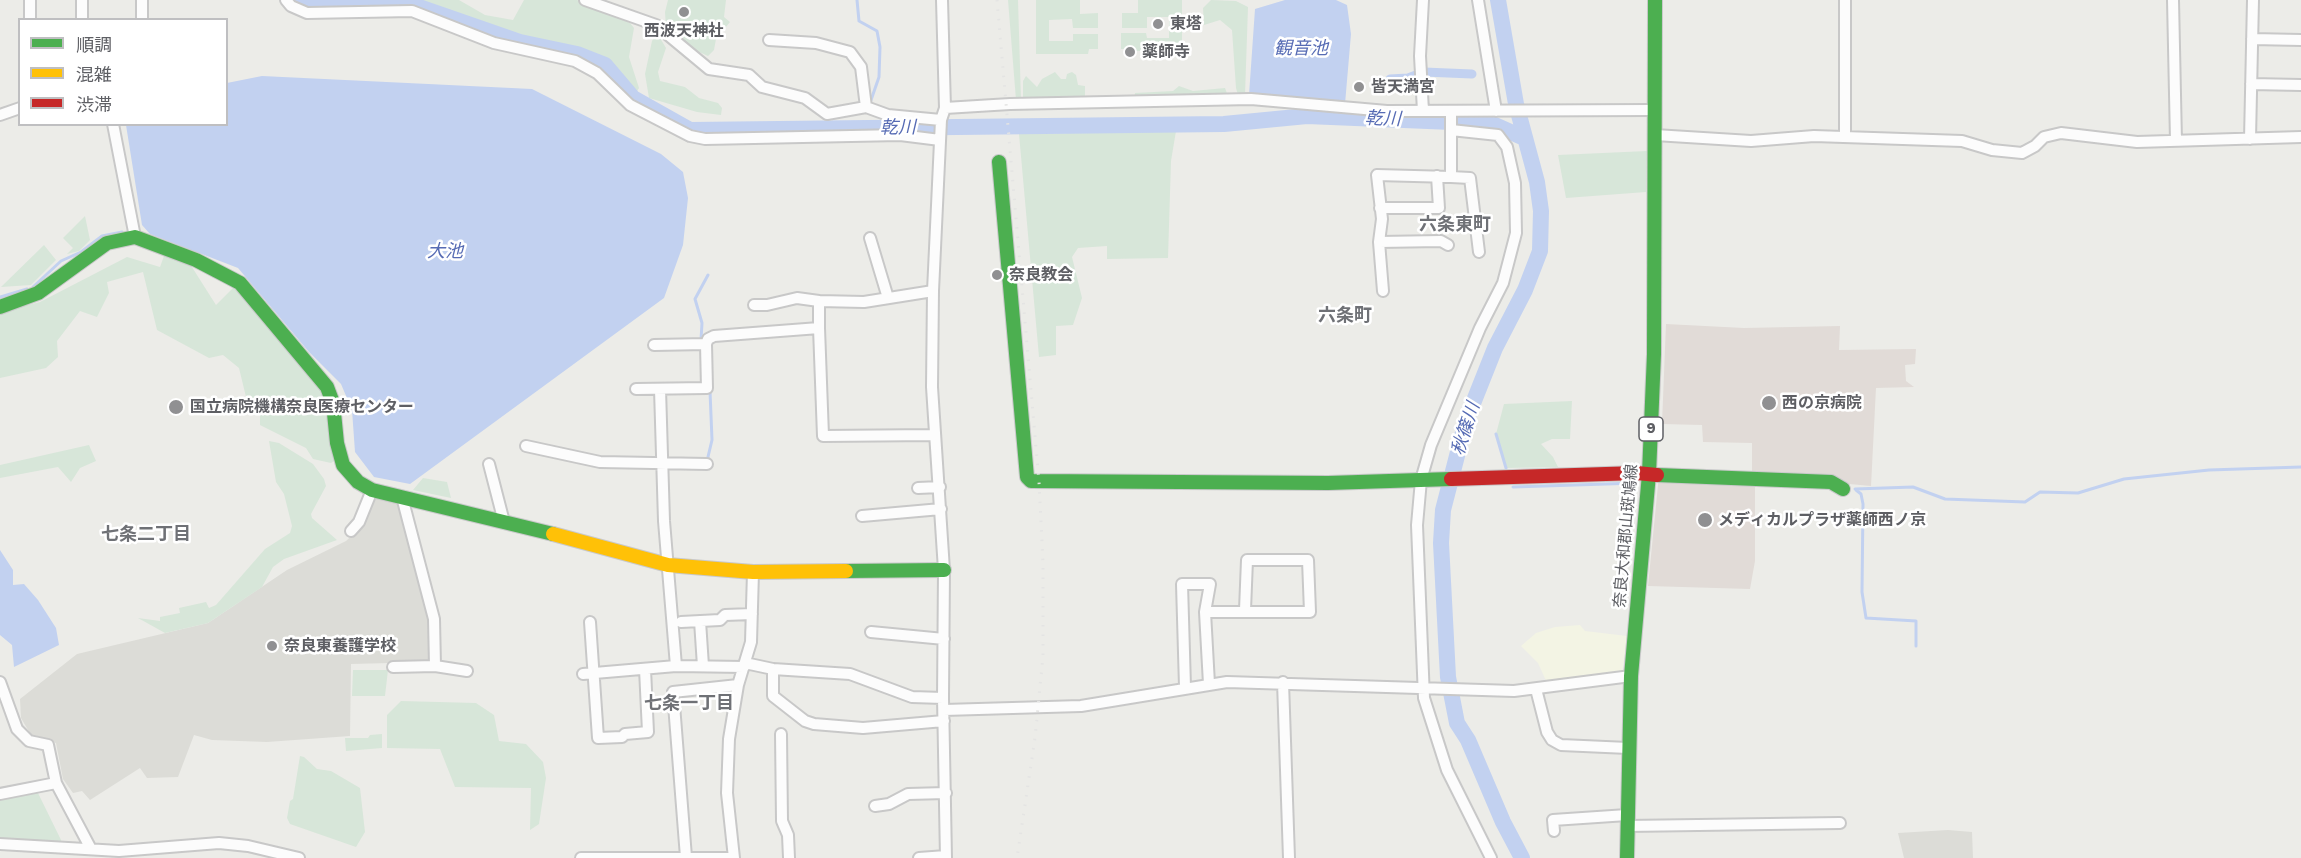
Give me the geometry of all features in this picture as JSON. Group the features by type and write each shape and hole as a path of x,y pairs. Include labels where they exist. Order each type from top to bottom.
{"street":[{"path":"30,0 30,18"},
{"path":"82,0 82,18"},
{"path":"142,0 142,18"},
{"path":"286,0 291,6 307,13 412,11 494,43 575,61 597,73 630,105 690,136 705,139 900,135 940,140"},
{"path":"585,0 656,25 709,69 749,75 762,87 805,98 827,114 866,107 888,115 941,120"},
{"path":"919,858 946,857 943,698 944,570 932,387 933,291 940,140 941,120 945,108 942,0"},
{"path":"1423,0 1420,56 1423,111"},
{"path":"1478,0 1496,111"},
{"name":"奈良大和郡山斑鳩線","path":"1627,858 1631,676 1649,474 1654,354 1655,0"},
{"path":"1845,0 1845,137"},
{"path":"2173,0 2176,141"},
{"path":"2250,139 2253,0"},
{"path":"2252,39 2301,40"},
{"path":"769,40 816,43 850,52 861,67 866,107"},
{"path":"2251,84 2301,85"},
{"path":"945,108 1010,104 1251,99 1387,111 1654,110"},
{"path":"0,115 18,109"},
{"path":"1451,111 1451,177"},
{"path":"113,126 135,237"},
{"path":"1451,130 1498,135 1507,147 1515,183 1516,233 1503,283 1480,328 1447,406 1422,480 1417,525 1431,724 1447,770 1491,858"},
{"path":"1655,135 1751,141 1814,136 1962,141 1992,150 2022,153 2035,146 2044,137 2061,133 2137,142 2301,137"},
{"path":"999,162 1027,477 1031,481 1262,480 1328,483 1469,477 1649,474 1693,478 1831,482 1843,489"},
{"path":"1383,291 1379,242 1382,219 1377,175 1470,178 1479,252"},
{"path":"1380,208 1438,208 1437,176"},
{"path":"0,307 38,293 107,243 135,237 196,260 240,283 327,387 333,403 343,465 358,482 372,490 668,565 753,572 944,570"},
{"path":"870,238 888,298"},
{"path":"1379,242 1441,241 1448,245"},
{"path":"754,305 767,305 798,298 864,302 933,291"},
{"path":"819,301 823,436 934,435"},
{"path":"636,389 707,388 706,344 708,339 714,336 819,328"},
{"path":"654,345 706,344"},
{"path":"660,389 661,464 676,666"},
{"path":"526,446 578,459 707,464"},
{"path":"489,464 504,522"},
{"path":"918,488 940,487"},
{"path":"351,531 359,522 372,490"},
{"path":"402,497 410,535 434,619 435,666"},
{"path":"862,516 941,509"},
{"path":"1205,612 1245,610 1310,612 1308,560 1247,560 1245,610"},
{"path":"581,858 732,858 727,793 729,739 738,685 751,642 753,572"},
{"path":"1185,687 1182,584 1210,584 1205,612 1209,684"},
{"path":"681,622 720,620 725,615 752,614"},
{"path":"700,621 703,666"},
{"path":"590,622 596,673 598,738 622,737 625,734 648,732 645,669"},
{"path":"871,632 944,639"},
{"path":"583,674 676,666 744,665 850,674 912,697 943,698"},
{"path":"393,666 435,666 468,671"},
{"path":"773,669 773,696 806,721 814,724 862,728 944,716 1081,705 1209,684 1283,682 1474,691 1536,689 1631,676"},
{"path":"0,682 17,729 29,741 48,745 56,783 97,852"},
{"path":"1283,682 1289,858"},
{"path":"686,857 673,692 738,685"},
{"path":"1536,689 1547,732 1552,740 1561,745 1628,748"},
{"path":"781,734 782,821 788,835 789,858"},
{"path":"0,795 56,783"},
{"path":"874,806 889,804 908,794 946,793"},
{"path":"1552,821 1840,824"},
{"path":"0,844 97,852 219,843 248,846 299,858"}],"shaded area":[{"path":"313,0 459,0 485,15 513,20 524,0 577,0 630,23 634,28 629,57 639,88 636,93 631,93 606,64 580,53 526,40 521,34 498,31 478,21 401,3 332,5 314,4"},
{"path":"668,0 726,0 724,17 730,22 716,39 714,50 708,56 686,46 666,27 665,12"},
{"path":"1008,0 1018,0 1021,100 1016,100"},
{"path":"1036,0 1080,0 1080,14 1098,13 1098,28 1073,28 1072,19 1049,20 1049,41 1073,41 1073,34 1098,34 1098,49 1089,49 1088,54 1036,54"},
{"path":"1138,0 1182,0 1182,51 1121,49 1121,33 1146,33 1147,38 1169,38 1169,17 1147,17 1147,28 1122,28 1122,13 1138,13"},
{"path":"1211,0 1236,1 1248,7 1245,95 1238,95 1236,88 1232,30 1220,20 1204,25 1203,8"},
{"path":"657,33 666,48 658,72 660,81 685,87 699,98 718,103 722,108 721,115 697,112 649,98 645,74 652,41"},
{"path":"1055,72 1061,79 1066,79 1067,74 1072,72 1076,75 1078,85 1085,86 1085,101 1023,100 1023,81 1026,76 1037,87 1042,79"},
{"path":"1179,86 1193,91 1225,88 1228,96 1134,101 1135,93 1173,91"},
{"path":"1176,131 1171,161 1168,258 1107,259 1107,246 1078,248 1072,257 1082,298 1073,325 1056,326 1056,355 1039,357 1019,134"},
{"path":"1647,151 1646,192 1566,198 1558,155"},
{"path":"85,216 90,240 79,251 67,254 73,248 63,238"},
{"path":"44,245 56,260 31,285 1,287"},
{"path":"164,256 190,264 216,305 236,285 325,395 334,461 331,463 313,459 306,448 260,425 260,407 252,407 246,397 239,368 223,355 209,358 157,330 143,272 107,282 109,293 97,317 80,311 57,341 58,357 46,368 0,378 0,312 40,302 127,257 160,267"},
{"name":"西の京病院","path":"1666,324 1744,328 1840,326 1839,350 1916,349 1915,364 1905,365 1906,381 1914,387 1876,388 1871,486 1752,475 1752,443 1703,442 1702,425 1662,424"},
{"path":"1572,401 1570,439 1552,439 1541,444 1553,457 1558,467 1506,468 1496,434 1504,404"},
{"path":"269,441 279,443 313,464 324,479 326,486 311,514 312,518 337,540 284,559 273,567 262,587 208,623 165,633 138,618 160,621 160,617 180,613 179,608 206,602 209,608 216,605 265,549 290,533 292,526 284,494 276,482"},
{"path":"89,445 96,461 80,468 71,482 58,467 0,478 0,465"},
{"name":"メディカルプラザ薬師西ノ京","path":"1659,475 1755,480 1755,561 1750,589 1648,586"},
{"path":"423,478 447,482 451,498 413,490"},
{"name":"奈良東養護学校","path":"376,498 400,503 432,623 429,662 351,664 350,736 267,742 212,740 194,735 178,777 147,778 140,768 90,800 82,791 73,793 63,779 56,743 31,735 21,718 20,699 77,654 208,623 287,570 346,541 358,530"},
{"path":"1580,625 1585,631 1627,636 1622,675 1548,685 1538,663 1521,646 1536,633 1555,627"},
{"path":"353,670 388,670 385,696 352,696"},
{"path":"401,701 476,703 494,715 499,741 526,744 543,762 546,778 539,824 530,830 531,788 455,787 440,749 387,748 387,715"},
{"path":"382,734 382,748 346,751 345,738 368,738 370,735"},
{"path":"300,756 317,769 331,771 360,788 365,832 356,847 290,824 287,818 290,801 293,799"},
{"path":"37,791 62,842 0,838 0,798"},
{"path":"1948,830 1972,832 1973,858 1904,858 1898,833"}],"water":[{"name":"観音池","path":"1285,0 1336,0 1347,5 1351,34 1345,104 1249,95 1255,9"},
{"name":"大池","path":"262,76 532,89 661,154 683,172 688,198 683,245 664,298 410,484 374,477 355,452 352,410 341,384 309,352 238,268 150,234 142,225 126,126 228,126 228,83"},
{"path":"0,550 13,570 13,585 24,584 38,600 56,628 59,645 14,667 12,645 0,635"}],"waterway":[{"name":"乾川","path":"301,0 324,6 393,4 419,7 520,42 577,54 605,65 633,98 690,130 1224,124 1307,116 1476,123 1495,125 1524,138"},
{"path":"857,0 859,21 877,31 880,47 879,77 870,103"},
{"name":"秋篠川","path":"1498,0 1516,104 1537,182 1541,211 1540,251 1525,290 1495,348 1466,421 1443,510 1441,543 1448,677 1457,723 1468,740 1503,822 1522,858"},
{"path":"1390,79 1408,78 1424,72 1472,74"},
{"path":"33,287 61,261 81,252 102,236 122,232"},
{"path":"701,340 702,323 695,299 708,275"},
{"path":"0,297 27,289"},
{"path":"707,461 712,440 710,391"},
{"path":"1496,434 1506,468"},
{"path":"1855,489 1913,487 1945,499 2025,502 2040,492 2078,493 2124,479 2209,470 2301,467"},
{"path":"1513,487 1637,483"},
{"path":"1856,490 1861,494 1863,504 1862,592 1866,618 1916,621 1916,646"}],"railway":[{"path":"997,0 1039,482 1043,562 1043,656 1035,738 1017,858"}],"traffic: fast":[{"path":"1627,858 1631,676 1649,474 1654,354 1655,0"},
{"path":"999,162 1027,477 1031,481 1328,483 1451,479"},
{"path":"0,307 38,293 107,243 135,237 196,260 240,283 327,387 333,403 337,443 343,465 358,482 372,490 553,534"},
{"path":"1657,475 1831,482 1843,489"},
{"path":"846,571 944,570"}],"traffic: slow":[{"path":"553,534 668,565 753,572 846,571"}],"traffic: jam":[{"path":"1451,479 1637,473 1657,475"}],"place":[{"name":"西波天神社","path":"684,12"},
{"name":"東塔","path":"1158,24"},
{"name":"薬師寺","path":"1130,52"},
{"name":"皆天満宮","path":"1359,87"},
{"name":"奈良教会","path":"997,275"},
{"name":"西の京病院","path":"1769,403"},
{"name":"国立病院機構奈良医療センター","path":"176,407"},
{"name":"メディカルプラザ薬師西ノ京","path":"1705,520"},
{"name":"奈良東養護学校","path":"272,646"}],"district":[{"name":"六条東町","path":"1455,225"},
{"name":"六条町","path":"1345,316"},
{"name":"七条二丁目","path":"146,535"},
{"name":"七条一丁目","path":"689,704"}]}
